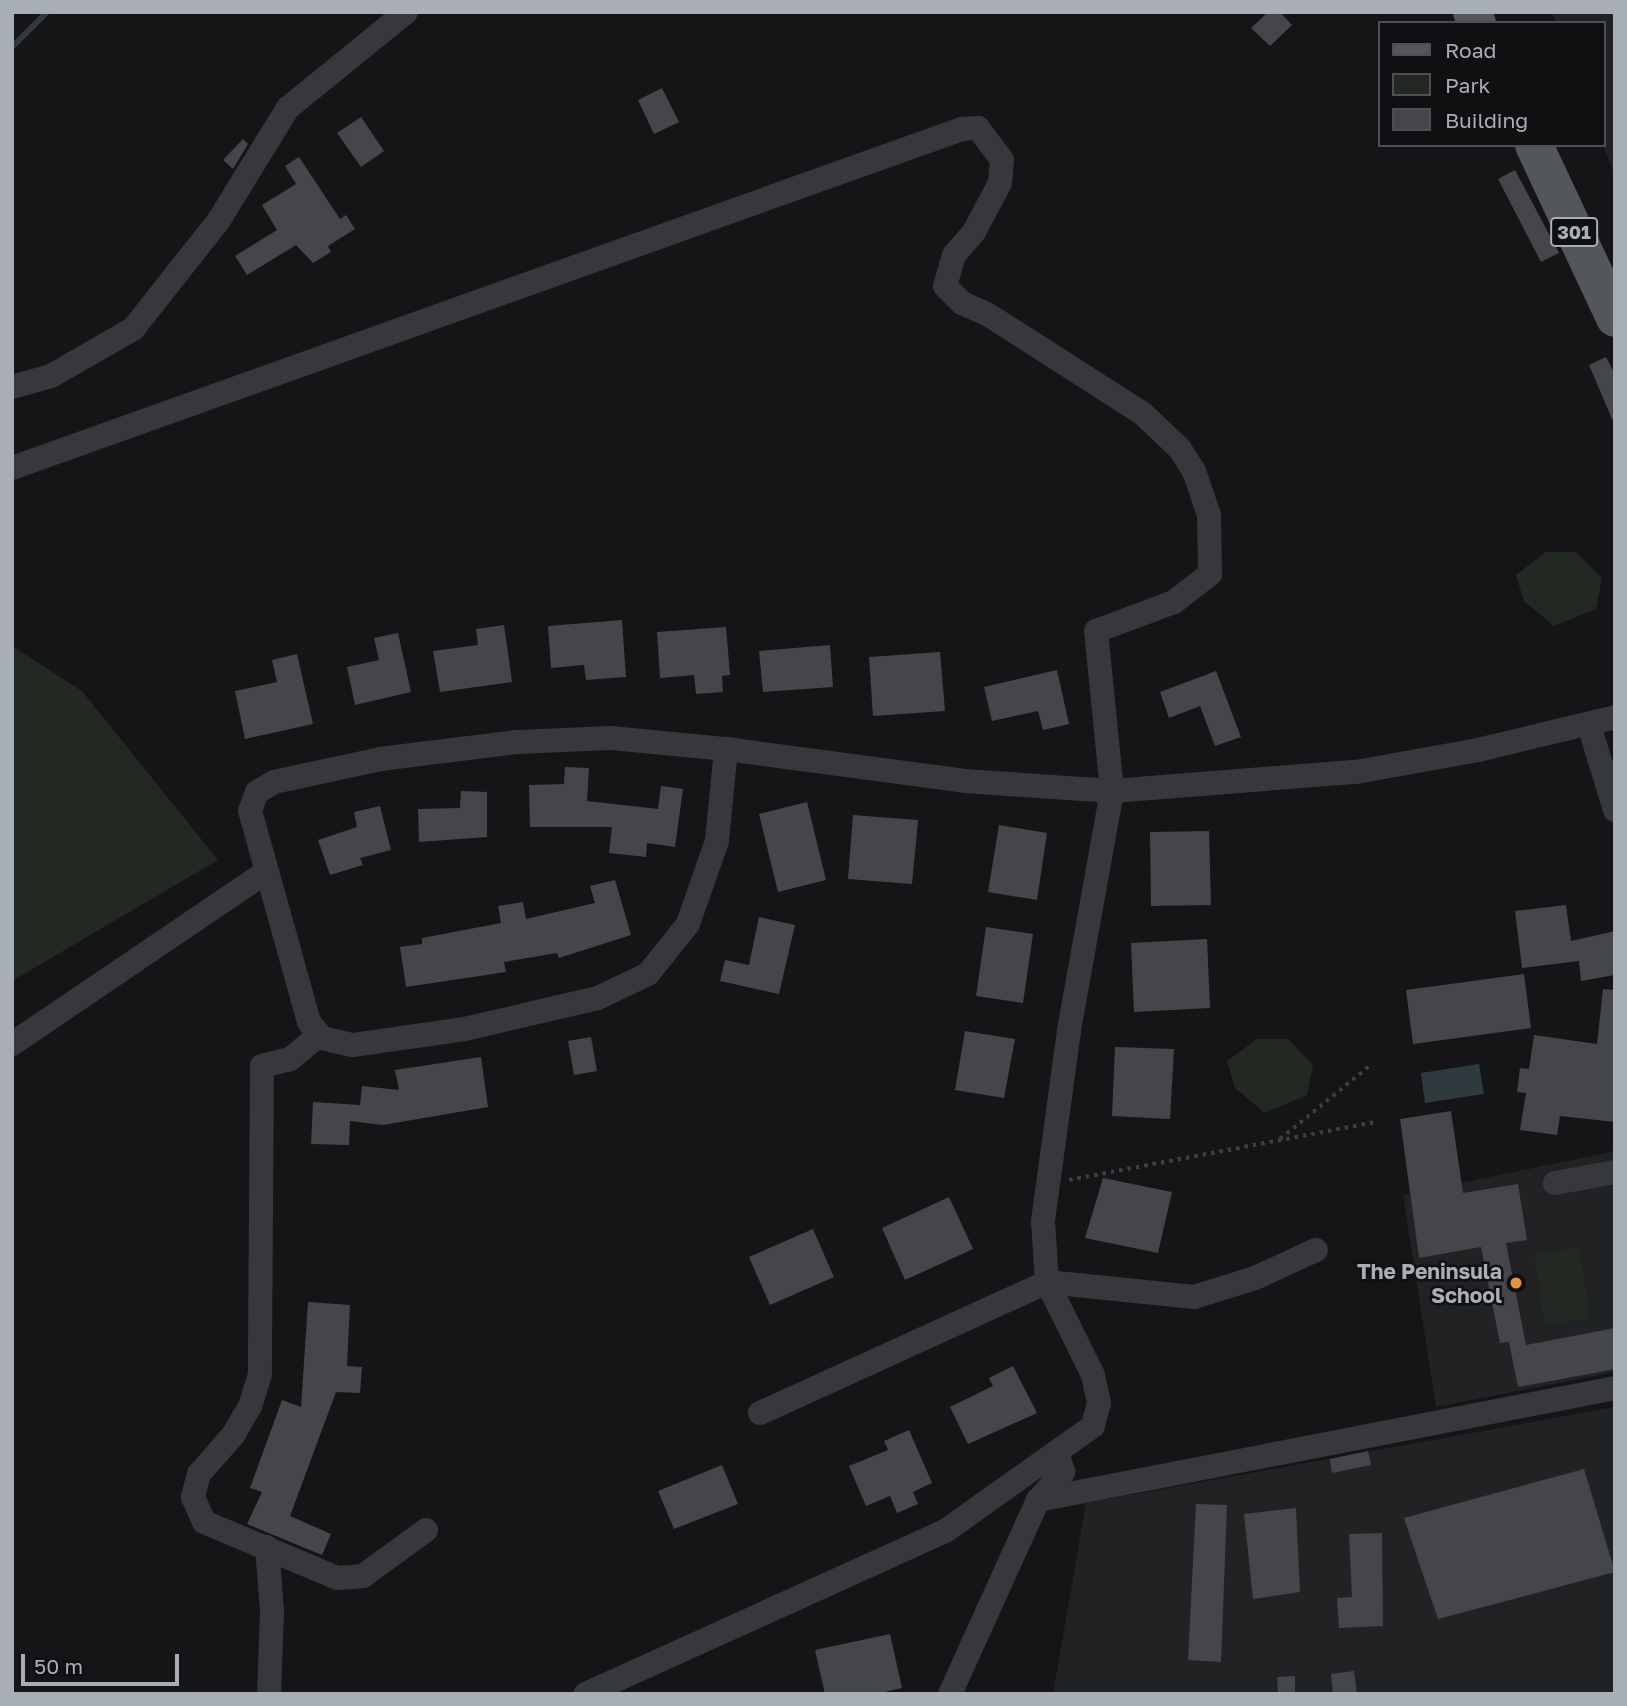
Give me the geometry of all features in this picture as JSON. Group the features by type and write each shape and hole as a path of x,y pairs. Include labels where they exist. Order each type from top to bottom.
{"main road":[{"name":"301","path":"1535,147 1615,318"}],"street":[{"path":"12,387 51,376 133,328 219,220 288,108 406,12"},
{"path":"12,468 962,129 978,128 1002,160 1000,183 974,232 954,255 945,286 962,303 987,314 1142,413 1180,449 1205,495 1209,515 1210,574 1200,585 1174,602 1096,631 1112,791 1066,1045 1043,1222 1047,1282 1093,1375 1099,1403 1093,1426 945,1531 585,1694"},
{"path":"726,749 717,841 709,865 688,925 648,974 598,998 465,1029 352,1045 319,1035 309,1022 265,873 250,811 257,792 274,782 380,759 517,742 611,738 726,749 965,781 1112,791 1356,772 1615,717"},
{"path":"1589,724 1615,810"},
{"path":"12,1044 265,873"},
{"path":"319,1035 290,1059 262,1066 260,1374 250,1406 234,1434 199,1474 193,1497 204,1522 337,1578 363,1576 426,1530"},
{"path":"1555,1183 1615,1172"},
{"path":"760,1413 1047,1282 1194,1297 1255,1278 1316,1250"},
{"path":"1038,1500 1615,1388"},
{"path":"955,1692 1038,1500 1063,1472 1057,1452"},
{"path":"267,1547 272,1610 269,1694"}],"path":[{"path":"1278,1140 1368,1067"},
{"path":"1047,1185 1375,1122"}],"shaded area":[{"path":"1552,12 1615,12 1615,175 1604,147 1606,147 1606,21 1555,21"},
{"path":"1479,1064 1484,1094 1425,1103 1421,1073"},
{"name":"The Peninsula School","path":"1615,1151 1615,1372 1436,1407 1403,1195"},
{"path":"1615,1407 1615,1694 1053,1694 1086,1503"}],"green space":[{"path":"1546,552 1576,552 1602,578 1596,609 1554,626 1524,601 1516,575"},
{"path":"12,646 82,691 218,860 12,981"},
{"path":"1257,1039 1288,1039 1313,1065 1307,1095 1265,1113 1235,1088 1227,1061"},
{"path":"1579,1247 1590,1318 1545,1325 1534,1254"}],"building":[{"path":"1268,12 1280,12 1292,25 1270,46 1251,28"},
{"path":"662,88 679,122 654,134 638,100"},
{"path":"361,117 384,151 361,167 337,133"},
{"path":"243,139 248,144 233,169 223,160"},
{"path":"299,157 340,219 346,215 355,229 328,246 331,252 313,263 296,245 247,275 235,256 277,230 262,205 296,184 285,166"},
{"path":"1515,170 1559,253 1541,262 1498,179"},
{"path":"1606,357 1615,374 1615,426 1589,365"},
{"path":"622,620 626,677 586,680 584,665 551,668 548,626"},
{"path":"504,625 512,682 440,692 433,651 478,645 476,629"},
{"path":"726,627 730,675 722,676 723,692 696,694 694,675 660,678 657,632"},
{"path":"398,633 411,692 355,705 347,667 379,660 374,638"},
{"path":"830,645 833,687 763,692 759,651"},
{"path":"940,652 945,711 873,716 869,657"},
{"path":"297,654 313,724 245,739 235,691 277,682 272,660"},
{"path":"1057,670 1069,724 1043,730 1038,711 992,721 984,687"},
{"path":"1216,671 1241,737 1215,746 1200,706 1169,718 1160,692"},
{"path":"565,767 589,768 587,801 658,809 661,786 683,789 675,847 647,843 646,857 609,853 612,827 530,827 529,785 564,784"},
{"path":"461,791 487,792 487,837 419,842 418,809 460,808"},
{"path":"807,802 826,880 778,892 759,814"},
{"path":"380,806 391,850 360,858 363,865 330,875 318,840 357,827 354,812"},
{"path":"853,815 918,820 912,884 848,879"},
{"path":"999,825 1047,833 1037,900 988,892"},
{"path":"1209,831 1211,905 1151,906 1150,832"},
{"path":"615,880 631,935 559,958 557,953 504,962 506,972 406,987 400,947 422,944 422,938 501,923 498,906 523,902 526,919 595,903 590,886"},
{"path":"1566,905 1571,941 1615,931 1615,975 1581,981 1579,961 1522,968 1515,911"},
{"path":"759,917 795,925 779,994 720,981 725,960 749,965"},
{"path":"986,927 1033,934 1023,1003 976,996"},
{"path":"1207,939 1210,1008 1134,1012 1131,943"},
{"path":"1524,974 1531,1028 1413,1044 1406,990"},
{"path":"1603,989 1615,990 1615,1122 1560,1116 1557,1135 1520,1130 1526,1093 1517,1092 1520,1068 1529,1069 1534,1035 1597,1044"},
{"path":"965,1031 1015,1039 1004,1098 955,1090"},
{"path":"591,1037 597,1071 574,1075 568,1041"},
{"path":"1115,1047 1174,1049 1170,1119 1112,1116"},
{"path":"481,1057 488,1107 383,1125 350,1121 349,1145 311,1144 313,1102 360,1105 362,1086 399,1090 395,1070"},
{"path":"1451,1111 1463,1193 1518,1184 1527,1240 1506,1243 1526,1345 1615,1328 1615,1369 1518,1387 1509,1342 1500,1343 1481,1247 1419,1258 1400,1119"},
{"path":"1103,1178 1172,1192 1158,1253 1085,1238"},
{"path":"949,1197 973,1249 905,1280 882,1228"},
{"path":"813,1229 834,1277 770,1305 749,1257"},
{"path":"308,1302 350,1305 347,1366 362,1367 360,1393 336,1392 290,1516 331,1534 322,1555 247,1524 262,1492 250,1488 282,1400 301,1407"},
{"path":"1013,1366 1037,1413 968,1444 950,1407 993,1386 989,1378"},
{"path":"909,1430 932,1483 913,1492 918,1504 897,1513 890,1496 866,1506 849,1466 888,1450 884,1441"},
{"path":"1368,1451 1371,1465 1332,1473 1330,1459"},
{"path":"722,1465 738,1504 674,1529 658,1491"},
{"path":"1584,1469 1615,1572 1438,1619 1404,1518"},
{"path":"1196,1504 1227,1505 1221,1662 1188,1660"},
{"path":"1296,1508 1300,1592 1253,1599 1244,1514"},
{"path":"1382,1533 1383,1626 1339,1628 1337,1598 1352,1597 1349,1534"},
{"path":"890,1634 902,1688 876,1694 825,1694 815,1650"},
{"path":"1354,1671 1357,1694 1333,1694 1331,1674"},
{"path":"1295,1676 1295,1694 1278,1694 1277,1677"}],"waterway":[{"path":"12,47 47,12"}],"place":[{"name":"The Peninsula School","path":"1516,1283"}]}
